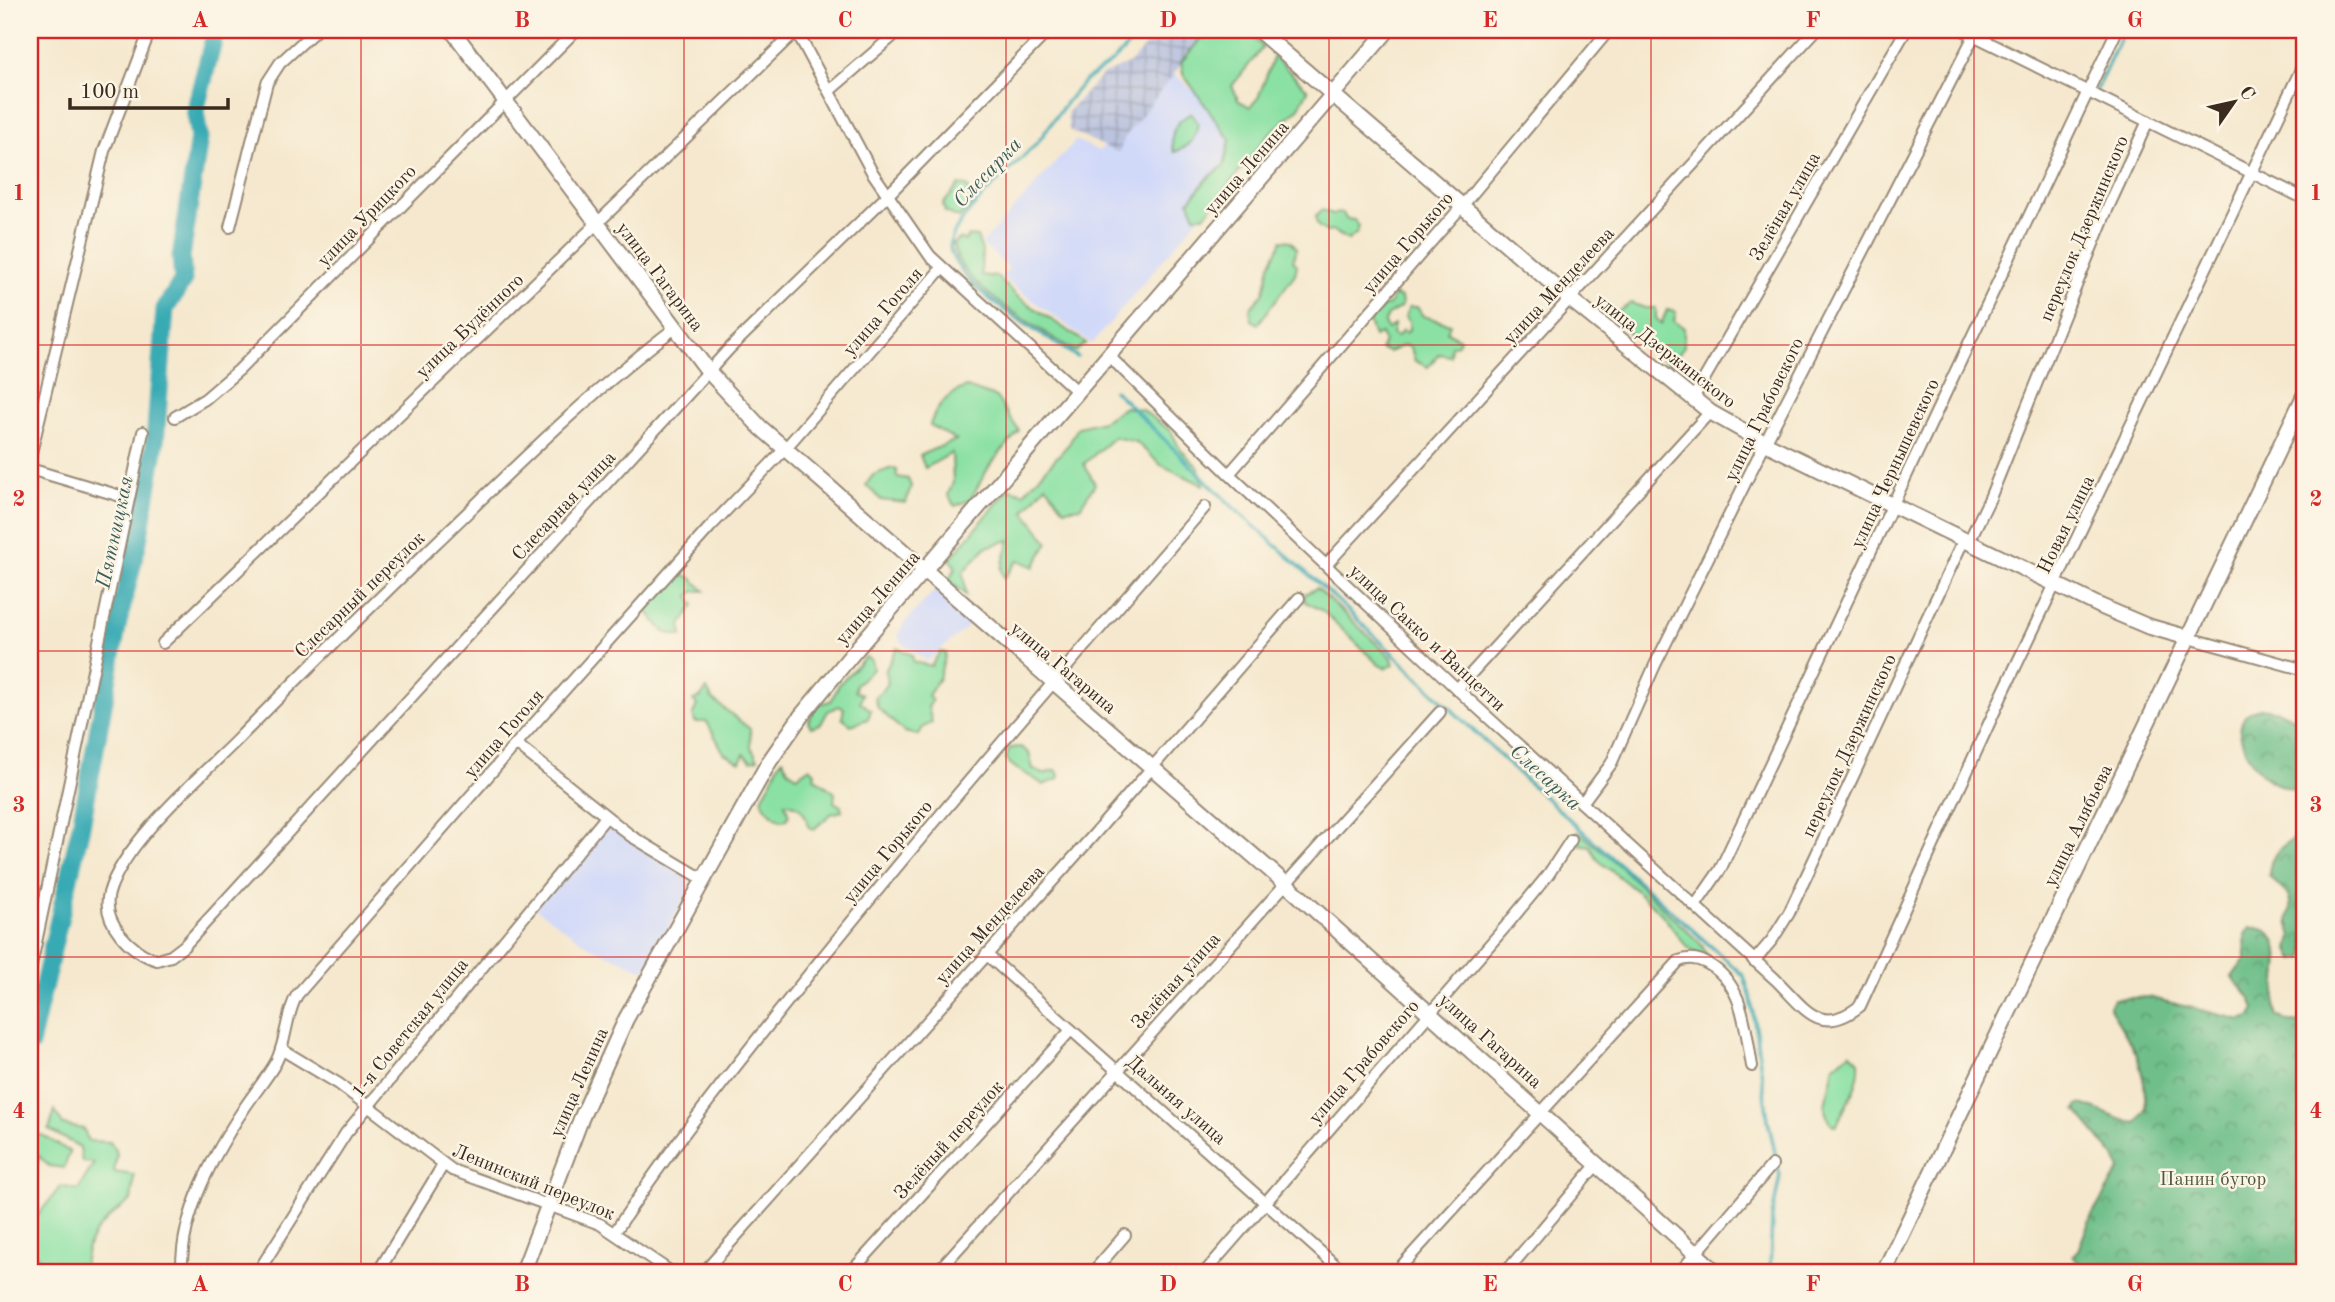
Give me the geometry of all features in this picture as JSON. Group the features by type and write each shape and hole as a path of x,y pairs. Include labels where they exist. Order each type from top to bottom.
{"main road":[{"name":"улица Гагарина","path":"452,30 709,372 784,450 1285,883 1716,1272"},
{"name":"улица Дзержинского","path":"1258,30 1570,299 1710,412 1765,443 2055,583 2147,626 2189,638"},
{"name":"улица Ленина","path":"523,1272 610,1052 755,783 788,734 1388,30"},
{"name":"улица Алябьева","path":"1884,1272 2305,394"}],"street":[{"path":"30,457 100,164 150,30"},
{"path":"230,227 267,83 280,63 316,30"},
{"name":"улица Урицкого","path":"175,417 205,399 239,370 576,30"},
{"path":"796,30 888,195 941,270 1078,392"},
{"name":"улица Будённого","path":"163,643 796,30"},
{"path":"829,91 900,30"},
{"name":"Слесарная улица","path":"109,916 126,939 149,958 163,959 184,946 709,372 888,195 1049,30"},
{"name":"улица Горького","path":"1229,474 1463,205 1609,30"},
{"name":"улица Менделеева","path":"1326,565 1816,30"},
{"name":"Зелёная улица","path":"1692,400 1906,30"},
{"path":"1963,30 1975,33 2087,92 2305,199"},
{"name":"улица Чернышевского","path":"1695,906 1720,870 1895,505 2117,30"},
{"name":"улица Грабовского","path":"1582,803 1611,764 1655,665 1765,443 1975,33"},
{"name":"Новая улица","path":"1860,1006 2055,583 2305,61"},
{"name":"переулок Дзержинского","path":"1754,961 1773,940 1792,906 1967,540 1990,498 2106,212 2148,121"},
{"name":"улица Гоголя","path":"182,1272 185,1240 202,1186 238,1118 274,1065 281,1049 288,1012 297,995 516,744 710,527 784,450 941,270"},
{"name":"Слесарный переулок","path":"109,916 108,899 114,881 162,816 277,698 562,420 676,328"},
{"name":"улица Сакко и Ванцетти","path":"1110,356 1229,474 1457,689 1813,1017 1838,1020 1860,1006"},
{"path":"1457,689 1710,412"},
{"path":"30,971 127,498 143,432"},
{"path":"30,469 127,498"},
{"name":"улица Горького","path":"615,1232 672,1147 892,871 1205,507"},
{"name":"улица Менделеева","path":"705,1272 1298,598"},
{"path":"2189,638 2305,670"},
{"name":"Зелёная улица","path":"937,1272 1440,712"},
{"path":"516,744 606,817 703,879"},
{"name":"1-я Советская улица","path":"258,1272 328,1158 368,1105 606,817"},
{"name":"улица Грабовского","path":"1205,1272 1533,894 1572,839"},
{"name":"Дальняя улица","path":"986,954 1343,1272"},
{"path":"1396,1272 1679,961 1691,958 1720,971 1733,986 1742,1011 1752,1066"},
{"name":"Зелёный переулок","path":"851,1272 1071,1030"},
{"name":"Ленинский переулок","path":"281,1049 313,1067 368,1105 443,1165 463,1175 585,1217 615,1232 671,1272"},
{"path":"1506,1272 1598,1163"},
{"path":"378,1272 443,1165"},
{"path":"1680,1272 1772,1165"},
{"path":"1097,1271 1125,1235"}],"shaded area":[{"path":"1159,30 1208,30 1125,137 1119,153 1069,130 1067,112 1103,74 1130,63"},
{"path":"1172,72 1213,108 1269,134 1092,344 1001,277 1009,268 982,244 1076,140 1099,151 1104,146 1119,152 1125,137"},
{"path":"936,589 973,622 927,661 902,643 898,636 903,624"},
{"path":"614,827 688,879 688,893 645,971 589,946 535,908 601,829"}],"green space":[{"path":"1208,30 1245,30 1263,47 1232,86 1238,100 1250,107 1258,98 1274,56 1308,90 1298,109 1269,134 1204,216 1195,216 1189,201 1208,178 1224,166 1230,140 1183,74 1181,62"},
{"path":"1191,113 1198,123 1196,134 1188,145 1174,152 1174,129"},
{"path":"959,185 967,186 974,201 959,218 945,212 943,204"},
{"path":"1322,210 1332,214 1343,213 1346,219 1354,220 1359,226 1357,233 1348,240 1333,231 1327,232 1318,226 1315,217"},
{"path":"968,236 977,237 982,251 981,275 997,277 1018,297 1086,343 1076,351 1071,349 1020,317 984,290 958,260 953,244 960,239 965,241"},
{"path":"1282,240 1291,241 1297,248 1293,260 1297,265 1295,274 1258,324 1252,320 1250,309 1264,292 1270,265"},
{"path":"1394,295 1401,298 1402,306 1388,315 1384,324 1388,329 1394,325 1392,334 1397,337 1403,330 1406,333 1409,330 1409,321 1405,317 1409,307 1417,307 1423,316 1450,324 1447,332 1460,339 1458,344 1451,346 1450,356 1439,354 1428,367 1415,361 1411,348 1405,345 1389,352 1381,349 1384,341 1381,334 1374,337 1369,322 1383,306 1389,305"},
{"path":"1631,303 1645,308 1656,308 1656,318 1661,324 1667,310 1676,312 1674,321 1684,328 1684,346 1670,365 1610,317"},
{"path":"966,387 996,397 1019,431 990,465 970,500 955,506 948,495 953,482 952,453 925,468 920,455 956,440 930,425 944,402"},
{"path":"1125,407 1142,410 1171,431 1180,449 1199,468 1203,485 1161,465 1136,442 1114,437 1084,464 1095,484 1080,507 1064,509 1046,485 1024,511 1048,542 1034,567 1018,560 1004,578 1001,569 1010,540 986,547 963,572 966,595 948,580 956,568 950,559 1009,489 1024,493 1069,444 1078,427 1103,421"},
{"path":"896,469 897,477 908,479 911,486 906,503 881,500 866,485 873,475"},
{"path":"672,577 690,577 705,591 695,591 689,596 694,605 681,625 682,636 664,632 647,611"},
{"path":"1317,588 1392,658 1394,665 1385,668 1379,665 1323,611 1304,601 1305,594"},
{"path":"897,648 912,655 913,662 931,666 940,652 946,653 939,678 928,696 932,701 928,707 932,723 923,727 919,735 904,732 878,708 875,698 888,683 885,671"},
{"path":"865,657 871,660 873,669 856,684 855,691 862,694 860,702 871,710 868,719 851,725 842,718 844,708 839,706 828,711 821,724 811,727 808,721 818,704 831,701 839,684"},
{"path":"707,689 712,699 750,729 751,747 758,759 751,761 744,754 740,762 724,753 707,722 695,722 693,714 697,705 693,700 700,698"},
{"path":"2260,708 2279,711 2305,723 2305,794 2265,777 2245,749 2240,729 2243,720 2249,713"},
{"path":"1021,747 1029,753 1033,769 1043,774 1056,770 1058,779 1043,785 1013,766 1006,758 1010,748"},
{"path":"783,759 788,770 797,776 810,767 815,772 814,777 835,793 834,802 841,806 842,811 831,814 814,829 808,826 804,813 795,805 785,803 789,814 787,819 780,820 771,813 765,807 763,797"},
{"path":"1578,832 1610,857 1701,944 1708,957 1687,947 1649,902 1597,859 1590,846 1579,844 1576,838"},
{"path":"2305,833 2305,958 2294,960 2289,950 2292,937 2288,921 2291,909 2289,896 2269,876 2275,854"},
{"name":"Панин бугор","path":"2250,928 2265,930 2274,938 2278,949 2275,1006 2277,1016 2288,1022 2305,1023 2305,1272 2089,1272 2072,1256 2078,1250 2091,1217 2120,1169 2115,1157 2076,1110 2079,1104 2136,1123 2146,1109 2144,1082 2137,1055 2109,1006 2114,999 2148,997 2241,1020 2250,1017 2255,1009 2251,998 2232,977 2246,958 2245,934"},
{"path":"1850,1052 1859,1061 1858,1078 1837,1125 1832,1124 1827,1117 1825,1104 1833,1067"},
{"path":"55,1110 63,1125 84,1129 88,1141 110,1142 117,1153 114,1172 134,1175 131,1200 91,1238 84,1272 41,1260 30,1247 30,1208 38,1215 61,1186 78,1190 94,1163 82,1162 80,1147 49,1130"},
{"path":"30,1135 42,1135 70,1152 64,1168 49,1166 39,1156 30,1188"}],"waterway":[{"name":"Пятницкая","path":"30,1044 81,826 118,622 138,541 155,444 165,309 183,280 181,257 199,138 195,111 216,30"},
{"name":"Слесарка","path":"1077,357 988,298 959,268 951,252 951,240 971,210 1041,138 1077,89 1113,61 1142,30"},
{"path":"2095,93 2124,30"},
{"name":"Слесарка","path":"1114,390 1234,508 1337,600 1518,773 1744,976 1751,998 1768,1120 1780,1176 1772,1217 1770,1272"}]}
